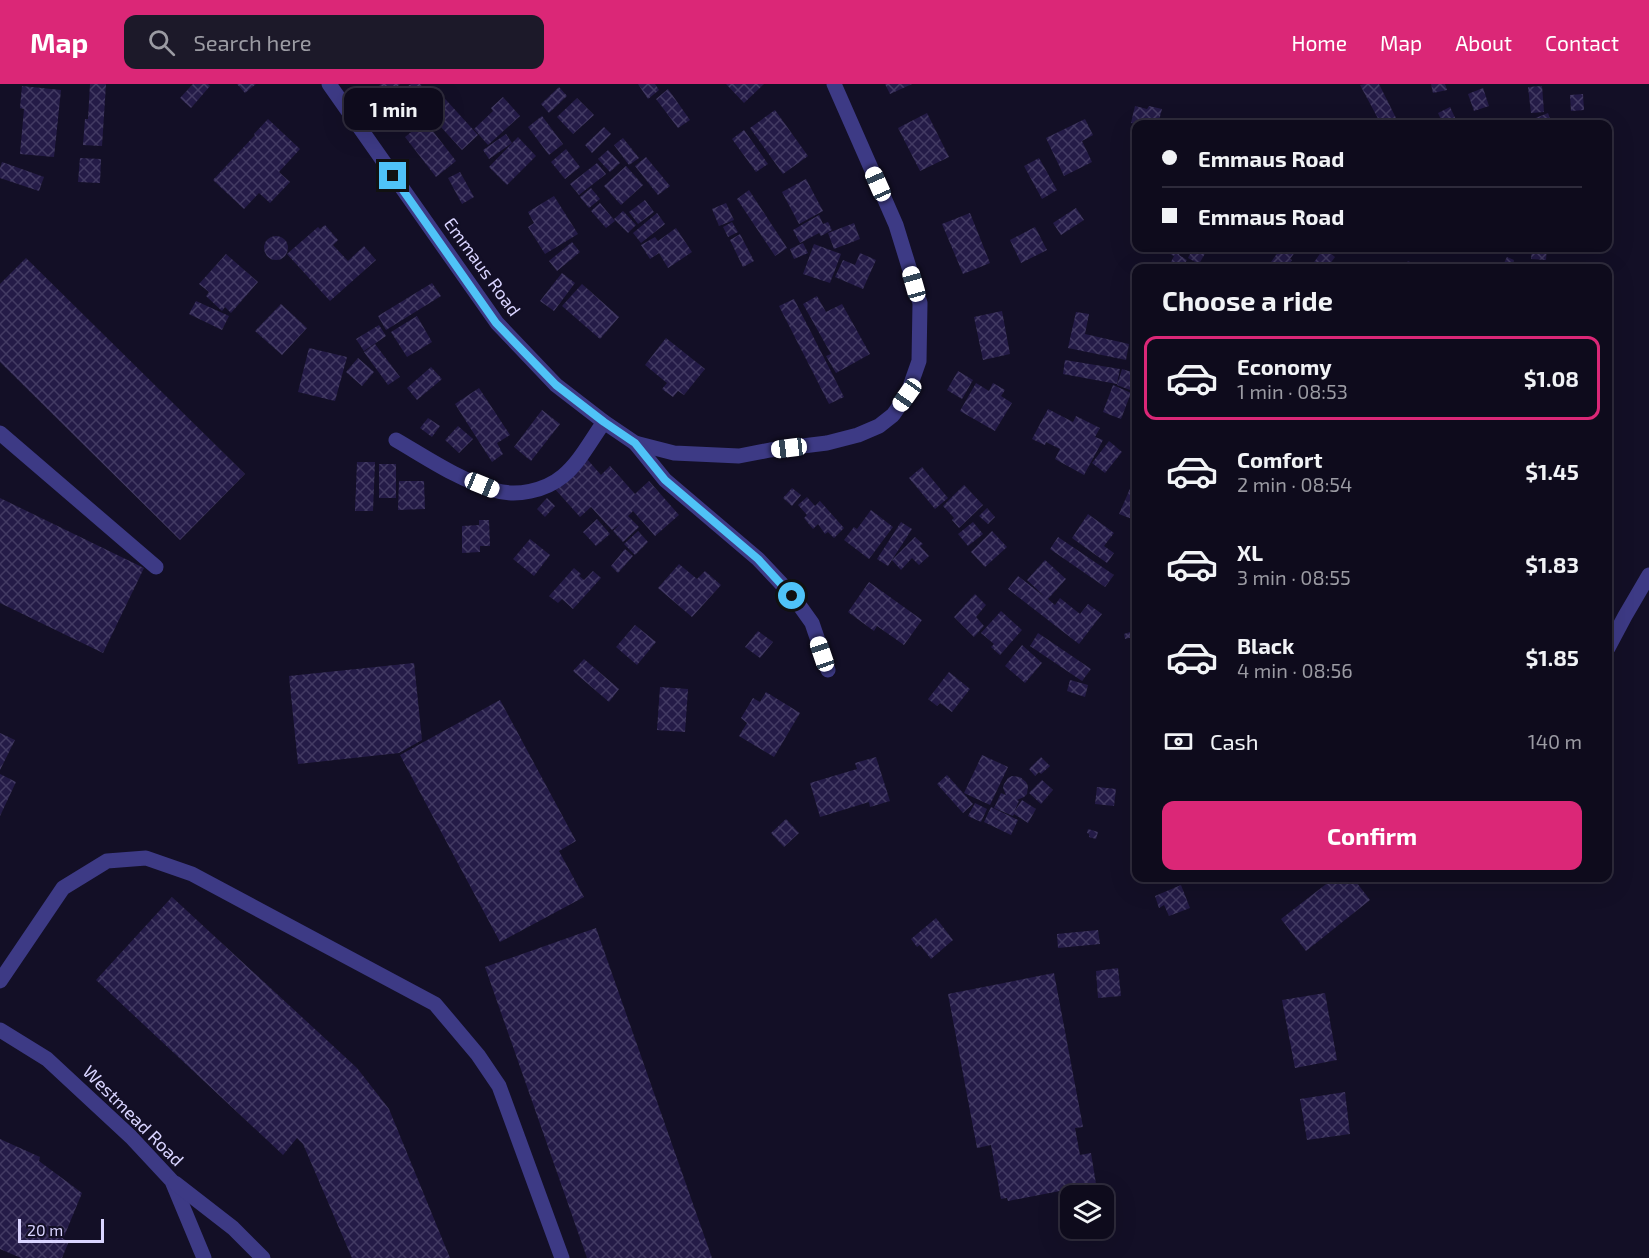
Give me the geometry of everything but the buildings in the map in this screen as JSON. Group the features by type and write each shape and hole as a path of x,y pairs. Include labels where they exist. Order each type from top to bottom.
{"street":[{"name":"Emmaus Road","path":"329,84 496,323 556,385 635,443 665,480 758,559 792,596 812,624 828,670"},
{"name":"Emmaus Road","path":"635,443 674,453 739,456 827,443 858,435 879,426 893,415 907,395 920,361 920,303 896,225 834,84"},
{"path":"396,440 468,480 495,491 519,493 546,488 562,477 578,461 604,422"},
{"path":"0,433 156,567"},
{"path":"1612,640 1649,575"},
{"path":"0,981 63,888 107,861 146,858 192,874 435,1004 478,1054 499,1086 562,1258"},
{"name":"Westmead Road","path":"0,1030 47,1059 131,1137 172,1181 204,1258"},
{"path":"172,1181 233,1228 263,1258"}],"route":[{"path":"393,176 496,323 556,385 635,443 665,480 758,559 792,596"}]}
